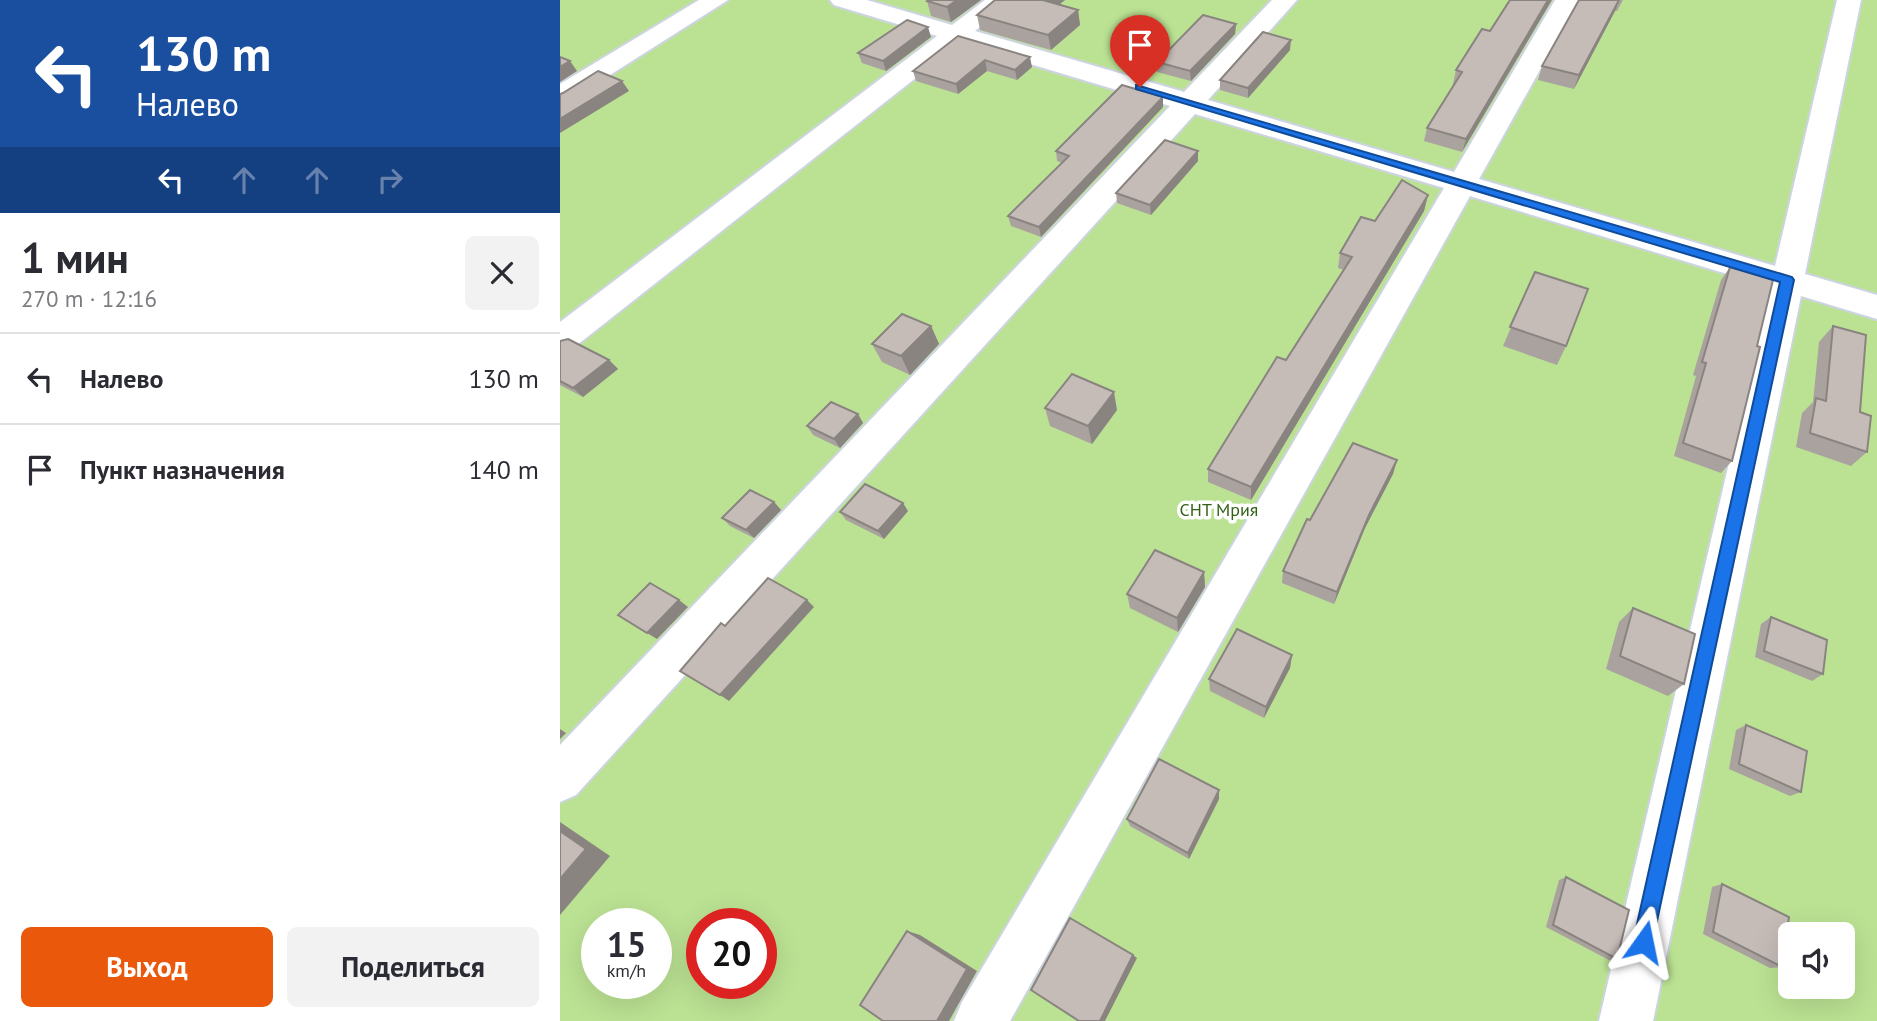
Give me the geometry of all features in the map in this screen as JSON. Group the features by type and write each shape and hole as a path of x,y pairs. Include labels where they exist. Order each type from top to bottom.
{"street":[{"path":"560,95 716,0"},
{"path":"842,0 1877,307"},
{"path":"560,340 1000,0"},
{"path":"560,779 1285,0"},
{"path":"981,1021 1567,0"},
{"path":"1626,1021 1849,0"}],"green space":[{"name":"СНТ Мрия","path":"560,0 1877,0 1877,1021 560,1021"}],"building":[{"path":"928,0 957,0 947,7"},
{"path":"995,0 1043,0 1078,10 1048,35 977,15"},
{"path":"1510,0 1548,0 1466,139 1427,128 1462,72 1456,70 1482,29 1490,31"},
{"path":"1579,0 1619,0 1579,75 1542,66"},
{"path":"1203,15 1236,24 1190,71 1157,62"},
{"path":"907,20 928,27 883,61 858,53"},
{"path":"1263,32 1291,40 1248,88 1220,80"},
{"path":"958,36 1030,57 1015,70 985,60 956,84 913,71"},
{"path":"560,57 570,61 560,67"},
{"path":"598,71 622,81 560,119 560,94"},
{"path":"1122,85 1163,97 1039,227 1008,216 1069,156 1056,151"},
{"path":"1165,140 1198,151 1150,205 1116,193"},
{"path":"1402,180 1428,195 1251,487 1208,469 1277,357 1286,360 1352,257 1340,253 1361,217 1375,221"},
{"path":"1730,267 1773,280 1757,346 1760,347 1732,461 1683,443 1706,363 1702,362"},
{"path":"1535,272 1588,289 1566,346 1510,327"},
{"path":"902,314 931,326 901,356 872,344"},
{"path":"1833,326 1866,335 1860,412 1871,416 1867,452 1810,433 1816,398 1826,401"},
{"path":"568,339 609,360 573,388 560,381 560,341"},
{"path":"1072,374 1114,392 1088,426 1045,408"},
{"path":"831,402 858,414 834,439 807,426"},
{"path":"1353,443 1397,460 1369,515 1337,592 1283,571 1307,519 1310,520"},
{"path":"865,484 903,503 878,531 840,512"},
{"path":"750,490 774,502 746,530 722,518"},
{"path":"1155,550 1204,572 1177,618 1127,594"},
{"path":"768,578 807,600 720,695 680,671 721,623 725,626"},
{"path":"650,583 679,600 647,633 618,615"},
{"path":"1633,608 1695,634 1684,684 1620,656"},
{"path":"1771,617 1827,640 1823,674 1764,651"},
{"path":"1237,629 1292,655 1266,707 1209,679"},
{"path":"1746,725 1807,751 1801,792 1739,764"},
{"path":"1159,759 1219,790 1188,853 1127,819"},
{"path":"560,831 586,849 560,879"},
{"path":"1566,877 1629,910 1617,959 1553,925"},
{"path":"1722,884 1789,917 1788,922 1778,922 1778,965 1713,932"},
{"path":"1070,918 1133,955 1100,1021 1079,1021 1031,990"},
{"path":"907,931 967,969 937,1021 883,1021 860,1005"}],"route":[{"path":"1140,87 1787,280 1644,942"}]}
